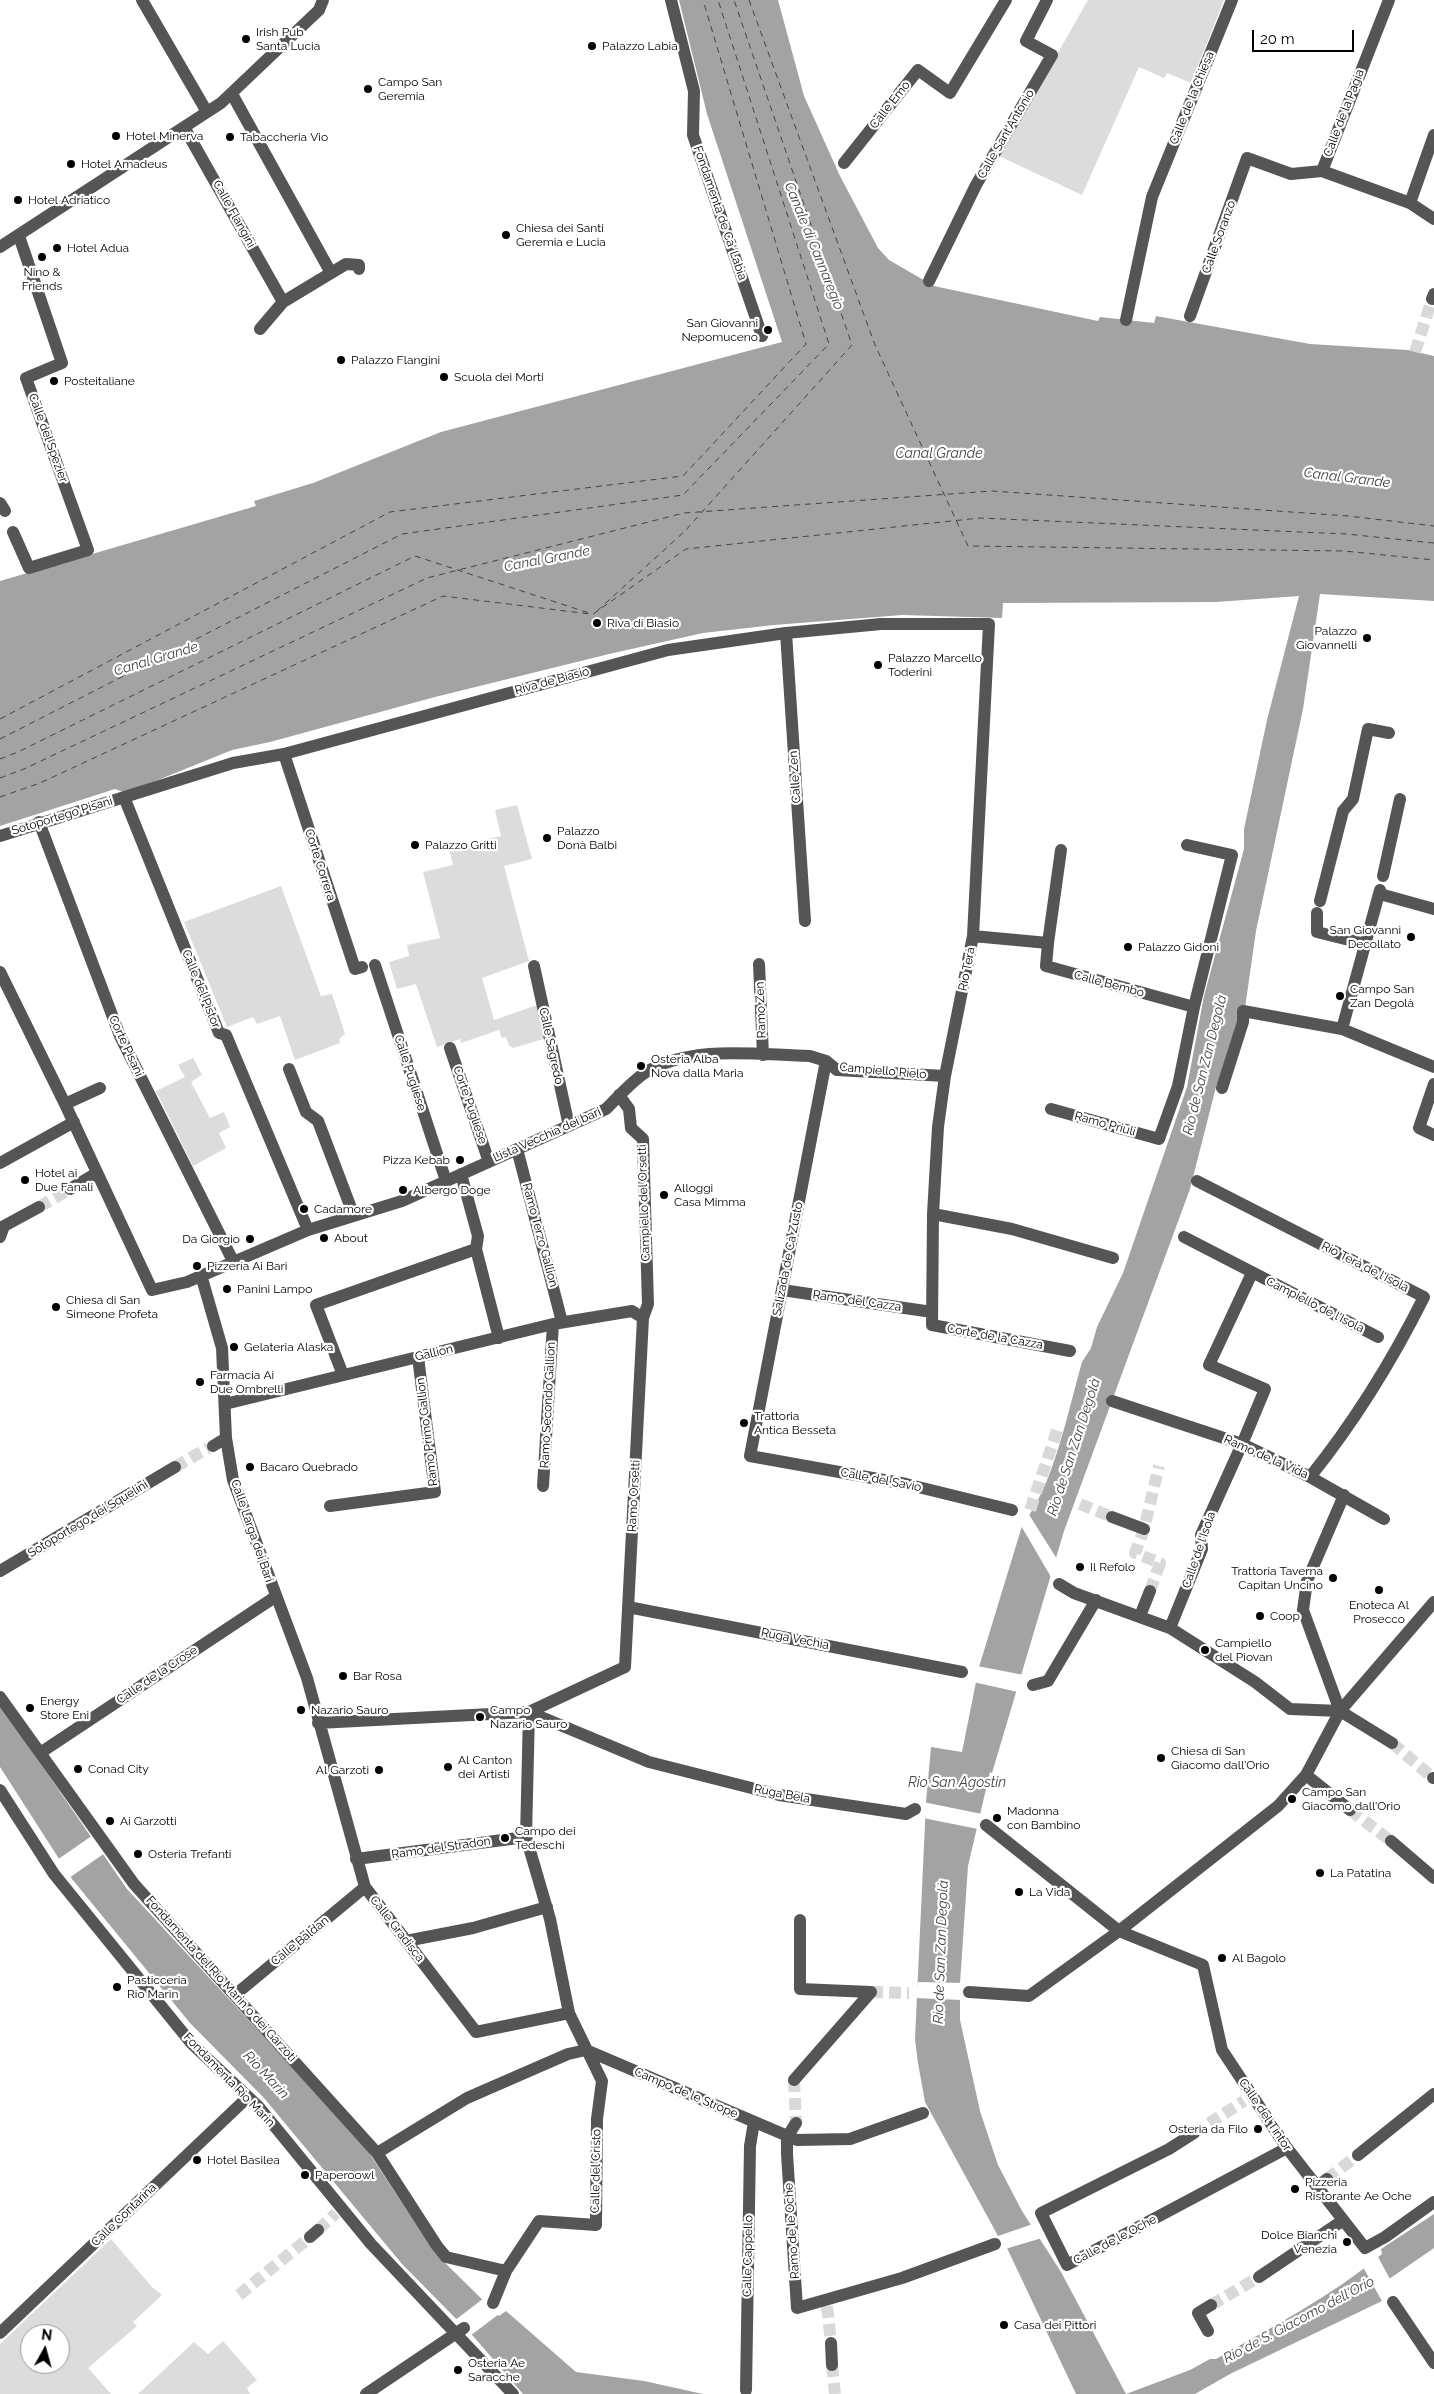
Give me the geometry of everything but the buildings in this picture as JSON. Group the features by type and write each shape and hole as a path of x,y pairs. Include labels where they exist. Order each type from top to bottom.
{"street":[{"path":"142,0 207,112"},
{"name":"Fondamenta de Ca' Labia","path":"671,0 694,91 693,135 762,336"},
{"name":"Calle Emo","path":"844,163 918,70 950,93 1006,0"},
{"name":"Calle Sant'Antonio","path":"929,281 976,185 1052,55 1026,41 1047,0"},
{"name":"Calle de la Chiesa","path":"1126,320 1152,197 1232,0"},
{"name":"Calle de la Pagia","path":"1322,171 1389,0"},
{"path":"1,243 18,236 232,94 318,3"},
{"path":"232,94 280,177 327,275"},
{"name":"Calle Flangini","path":"184,127 283,302"},
{"path":"1410,203 1434,135"},
{"name":"Calle Soranzo","path":"1190,316 1247,158 1291,174 1322,171"},
{"path":"1322,171 1410,203 1434,219"},
{"name":"Calle del Spezier","path":"7,518 29,568 88,550 26,378 62,363 18,236"},
{"path":"260,329 283,302 327,275 346,264 359,265 359,269"},
{"name":"Riva de Biasio","path":"124,797 233,762 284,754 668,650 786,633 881,624 989,624"},
{"name":"Rio Terà","path":"932,1312 938,1126 945,1076 973,936 989,624"},
{"name":"Calle Zen","path":"786,633 805,921"},
{"path":"1365,944 1317,932 1319,907 1343,811 1352,799 1368,728 1389,733"},
{"name":"Corte Correra","path":"284,754 355,968 362,966"},
{"name":"Sotoportego Pisani","path":"0,836 39,822 124,797"},
{"name":"Calle del Pistor","path":"124,797 219,1033 226,1034 308,1230"},
{"path":"1383,876 1400,799"},
{"name":"Corte Pisani","path":"39,822 120,1036 233,1261"},
{"path":"1187,845 1232,855 1194,1007"},
{"name":"Calle Bembo","path":"1061,850 1046,966 1194,1007"},
{"path":"1342,1028 1380,892 1434,909"},
{"path":"973,936 1048,943"},
{"name":"Ramo Zen","path":"760,964 763,1055"},
{"name":"Calle Pugliese","path":"375,965 446,1181"},
{"name":"Calle Sagredo","path":"534,966 568,1126"},
{"path":"0,972 97,1173 70,1189"},
{"name":"Ramo Priuli","path":"1052,1109 1159,1139 1178,1086 1194,1007"},
{"path":"1222,1088 1243,1022 1244,1011 1342,1028 1434,1067"},
{"name":"Corte Pugliese","path":"450,1048 489,1162"},
{"name":"Lista Vecchia dei bari","path":"97,1173 152,1290 187,1282 308,1230 402,1201 606,1109 619,1095 648,1071 691,1055 763,1055"},
{"name":"Campiello Rielo","path":"763,1055 810,1056 826,1061 837,1070 945,1076"},
{"name":"Salizada de Cà Zusto","path":"750,1456 826,1061"},
{"path":"289,1069 306,1112 318,1121 354,1216"},
{"path":"1433,1087 1419,1128 1434,1135"},
{"path":"65,1104 100,1088"},
{"name":"Campiello del Orsetti","path":"619,1095 629,1109 632,1128 642,1140 648,1304 643,1318"},
{"path":"0,1163 74,1122"},
{"name":"Ramo Terzo Gallion","path":"517,1149 557,1323"},
{"path":"461,1174 478,1236 476,1250 498,1338"},
{"name":"Rio Terà de l'Isola","path":"1197,1181 1424,1296 1398,1348 1340,1440 1310,1477"},
{"path":"0,1237 4,1226 39,1207"},
{"path":"934,1214 1012,1229 1113,1258"},
{"name":"Campiello de l'Isola","path":"1184,1237 1398,1348"},
{"path":"343,1375 316,1305 476,1250"},
{"name":"Campiello de l'Isola","path":"1209,1365 1252,1273"},
{"name":"Calle Larga dei Bari","path":"201,1275 222,1348 226,1438 233,1480 275,1597 307,1678 318,1723"},
{"name":"Ramo del Cazza","path":"782,1290 932,1312"},
{"name":"Gallion","path":"225,1404 557,1323 632,1311 643,1318"},
{"name":"Corte de la Cazza","path":"932,1312 932,1325 1070,1351"},
{"name":"Ramo Orsetti","path":"529,1712 625,1667 643,1318"},
{"name":"Ramo Secondo Gallion","path":"543,1486 557,1323"},
{"name":"Ramo Primo Gallion","path":"330,1506 435,1492 418,1357"},
{"name":"Calle de l'Isola","path":"1170,1628 1202,1549 1201,1535 1265,1389 1209,1365"},
{"name":"Ramo de la Vida","path":"1112,1401 1244,1440 1384,1519"},
{"path":"213,1446 226,1438"},
{"name":"Calle del Savio","path":"750,1456 906,1484 1012,1510"},
{"name":"Sotoportego dei Squelini","path":"0,1572 175,1466"},
{"path":"1340,1711 1303,1610 1307,1581 1344,1495"},
{"path":"1112,1517 1144,1529"},
{"path":"1059,1584 1074,1593 1170,1628 1254,1682 1290,1709 1340,1711 1392,1743"},
{"path":"1140,1616 1150,1591"},
{"name":"Calle de la Crose","path":"40,1753 275,1597"},
{"path":"1034,1685 1048,1681 1096,1600"},
{"path":"969,1992 1029,1996 1119,1931 1278,1806 1306,1775 1340,1711 1434,1603"},
{"name":"Ruga Vechia","path":"628,1607 962,1672"},
{"name":"Fondamenta del Rio Marin o dei Garzoti","path":"0,1697 134,1884 236,1994 377,2153 446,2257 506,2271"},
{"path":"318,1723 529,1712 526,1837 549,1913 570,2017 586,2050 568,2054 467,2098 377,2153"},
{"name":"Ruga Bela","path":"529,1712 650,1762 779,1795 906,1814 915,1808"},
{"name":"Calle Gradisca","path":"318,1723 365,1888 476,2032 570,2017"},
{"path":"1306,1775 1350,1810"},
{"name":"Fondamenta Rio Marin","path":"0,1790 51,1876 192,2044 248,2097 339,2211 460,2331 513,2394"},
{"path":"986,1825 1119,1931"},
{"name":"Ramo del Stradon","path":"356,1860 526,1837"},
{"path":"1391,1841 1434,1878"},
{"name":"Calle Baldan","path":"236,1994 365,1888"},
{"path":"406,1941 549,1913"},
{"path":"794,2080 871,1992 800,1989 800,1920"},
{"name":"Calle del Tintor","path":"1119,1931 1203,1965 1222,2050 1248,2099 1365,2248 1385,2237 1434,2202"},
{"name":"Calle del Cristo","path":"506,2271 539,2221 596,2225 597,2119 602,2081 586,2050"},
{"name":"Campo de le Strope","path":"586,2050 792,2138"},
{"path":"1358,2155 1434,2094"},
{"name":"Calle Contarina","path":"0,2333 248,2097"},
{"path":"796,2124 792,2138 850,2139 922,2113"},
{"name":"Calle Cappello","path":"746,2390 750,2146 754,2122"},
{"name":"Calle de le Oche","path":"1194,2133 1169,2149 1041,2213 1067,2265 1287,2148"},
{"name":"Ramo de le Oche","path":"792,2138 787,2154 798,2308 826,2303 996,2244"},
{"path":"1317,2187 1327,2179"},
{"path":"1259,2277 1342,2221"},
{"path":"493,2303 506,2271"},
{"path":"1394,2302 1434,2362"},
{"path":"1208,2331 1198,2313 1211,2305"},
{"path":"366,2394 460,2331"},
{"path":"831,2343 832,2365"}],"shaded area":[{"path":"1088,0 1224,0 1191,83 1167,73 1164,78 1139,67 1082,195 999,156"},
{"path":"517,805 532,859 504,866 529,961 482,978 494,1020 540,1004 547,1038 513,1048 509,1045 506,1037 502,1038 499,1030 461,1043 460,1039 437,1047 416,984 397,989 389,962 409,956 407,945 440,938 423,872 453,865 449,848 501,836 495,810"},
{"path":"281,886 321,996 332,994 345,1034 339,1039 340,1043 295,1060 280,1016 257,1024 253,1017 227,1027 184,922"},
{"path":"193,1058 202,1075 191,1082 210,1118 224,1112 230,1127 219,1133 226,1148 193,1166 156,1091 185,1077 178,1065"},
{"path":"111,2239 152,2287 162,2295 133,2322 137,2326 88,2368 111,2394 0,2394 0,2344 20,2325 20,2374 70,2374 70,2324 21,2324"},
{"path":"223,2341 257,2380 247,2388 250,2394 138,2394 194,2342 208,2354"}],"water":[{"name":"Canal Grande","path":"679,0 778,0 804,96 840,176 878,248 889,260 934,286 1098,321 1100,317 1154,323 1156,316 1310,344 1408,350 1434,356 1434,601 1320,594 1303,709 1256,931 1243,1022 1216,1087 1190,1189 1064,1531 992,1773 990,1772 968,1866 960,1983 960,2020 980,2111 998,2165 1022,2211 1061,2272 1126,2394 1076,2394 1007,2248 998,2236 925,2102 915,2039 926,1802 931,1747 962,1752 979,1667 1022,1526 1043,1489 1052,1468 1082,1362 1091,1348 1097,1327 1123,1273 1187,1087 1204,996 1244,849 1244,829 1267,720 1299,596 1216,602 1003,603 1002,618 902,615 774,625 703,633 435,697 270,742 232,750 126,793 115,789 0,826 0,581 256,506 254,501 313,483 441,432 782,342 707,114"},
{"name":"Rio Marin","path":"0,1705 127,1889 364,2145 434,2252 499,2316 506,2311 576,2372 644,2381 703,2394 523,2394 474,2337 402,2264 264,2098 190,2023 72,1879 0,1767"},
{"name":"Rio de S. Giacomo dell'Orio","path":"1434,2214 1434,2248 1376,2288 1382,2301 1230,2374 1195,2394 1126,2394 1190,2370 1210,2359 1216,2359 1280,2323 1343,2284 1382,2254 1381,2249"}],"pier":[{"path":"1028,1513 1057,1559 1053,1583 1050,1582 1051,1577 1020,1524"},
{"path":"977,1666 1024,1675 1018,1692 973,1682"},
{"path":"923,1802 982,1814 978,1829 923,1818"},
{"path":"93,1835 105,1853 69,1878 57,1860"},
{"path":"918,1982 962,1983 962,2000 915,1998"},
{"path":"1033,2224 1042,2238 1005,2249 995,2237"},
{"path":"1377,2255 1391,2281 1379,2289 1383,2303 1363,2267"},
{"path":"484,2298 499,2313 503,2311 470,2336 454,2321"}],"ferry route":[{"path":"0,719 390,512 683,476 806,344 703,0"},
{"path":"0,739 402,534 683,495 829,344 718,0"},
{"path":"597,611 685,531 852,345 734,0"},
{"path":"749,0 875,345 968,546 1344,551 1434,560"},
{"path":"0,778 24,769 427,578 684,513 992,491 1348,516 1434,526"},
{"path":"593,614 686,549 980,518 1346,534 1434,543"},
{"path":"0,759 18,752 415,556 592,614"},
{"path":"0,797 40,783 443,596 590,614"}],"tunnel":[{"path":"1415,352 1432,299"},
{"path":"39,1207 70,1189"},
{"path":"1030,1510 1058,1428"},
{"path":"175,1467 208,1448"},
{"path":"1150,1591 1160,1563 1135,1553 1144,1529 1159,1466"},
{"path":"1080,1504 1112,1517"},
{"path":"1392,1743 1433,1778"},
{"path":"1350,1810 1391,1841"},
{"path":"871,1992 909,1993"},
{"path":"794,2080 796,2123"},
{"path":"1194,2133 1244,2101"},
{"path":"1327,2179 1358,2155"},
{"path":"318,2230 336,2213"},
{"path":"239,2295 310,2237"},
{"path":"1211,2305 1259,2277"},
{"path":"827,2306 831,2343"},
{"path":"832,2365 835,2394"}],"place":[{"name":"Irish Pub Santa Lucia","path":"246,39"},
{"name":"Palazzo Labia","path":"592,46"},
{"name":"Campo San Geremia","path":"368,89"},
{"name":"Hotel Minerva","path":"116,136"},
{"name":"Tabaccheria Vio","path":"230,137"},
{"name":"Hotel Amadeus","path":"71,164"},
{"name":"Hotel Adriatico","path":"18,200"},
{"name":"Chiesa dei Santi Geremia e Lucia","path":"506,235"},
{"name":"Hotel Adua","path":"57,248"},
{"name":"Nino & Friends","path":"42,257"},
{"name":"San Giovanni Nepomuceno","path":"768,330"},
{"name":"Palazzo Flangini","path":"341,360"},
{"name":"Scuola dei Morti","path":"444,377"},
{"name":"Posteitaliane","path":"54,381"},
{"name":"Riva di Biasio","path":"597,623"},
{"name":"Palazzo Giovannelli","path":"1367,638"},
{"name":"Palazzo Marcello Toderini","path":"878,665"},
{"name":"Palazzo Donà Balbi","path":"547,838"},
{"name":"Palazzo Gritti","path":"415,845"},
{"name":"San Giovanni Decollato","path":"1411,937"},
{"name":"Palazzo Gidoni","path":"1128,947"},
{"name":"Campo San Zan Degolà","path":"1340,996"},
{"name":"Osteria Alba Nova dalla Maria","path":"641,1066"},
{"name":"Pizza Kebab","path":"460,1160"},
{"name":"Hotel ai Due Fanali","path":"25,1180"},
{"name":"Albergo Doge","path":"403,1190"},
{"name":"Alloggi Casa Mimma","path":"664,1195"},
{"name":"Cadamore","path":"304,1209"},
{"name":"About","path":"324,1238"},
{"name":"Da Giorgio","path":"250,1239"},
{"name":"Pizzería Ai Bari","path":"197,1266"},
{"name":"Panini Lampo","path":"227,1289"},
{"name":"Chiesa di San Simeone Profeta","path":"56,1307"},
{"name":"Gelateria Alaska","path":"234,1347"},
{"name":"Farmacia Ai Due Ombrelli","path":"200,1382"},
{"name":"Trattoria Antica Besseta","path":"744,1423"},
{"name":"Bacaro Quebrado","path":"250,1467"},
{"name":"Il Refolo","path":"1080,1567"},
{"name":"Trattoria Taverna Capitan Uncino","path":"1333,1578"},
{"name":"Enoteca Al Prosecco","path":"1379,1590"},
{"name":"Coop","path":"1260,1616"},
{"name":"Campiello del Piovan","path":"1205,1650"},
{"name":"Bar Rosa","path":"343,1676"},
{"name":"Energy Store Eni","path":"30,1708"},
{"name":"Nazario Sauro","path":"301,1710"},
{"name":"Campo Nazario Sauro","path":"480,1717"},
{"name":"Chiesa di San Giacomo dall'Orio","path":"1161,1758"},
{"name":"Al Canton dei Artisti","path":"448,1767"},
{"name":"Conad City","path":"78,1769"},
{"name":"Al Garzoti","path":"379,1770"},
{"name":"Campo San Giacomo dall'Orio","path":"1292,1799"},
{"name":"Madonna con Bambino","path":"997,1818"},
{"name":"Ai Garzotti","path":"110,1821"},
{"name":"Campo dei Tedeschi","path":"505,1838"},
{"name":"Osteria Trefanti","path":"138,1854"},
{"name":"La Patatina","path":"1320,1873"},
{"name":"La Vida","path":"1019,1892"},
{"name":"Al Bagolo","path":"1222,1958"},
{"name":"Pasticceria Rio Marin","path":"117,1987"},
{"name":"Osteria da Filo","path":"1258,2129"},
{"name":"Hotel Basilea","path":"197,2160"},
{"name":"Paperoowl","path":"305,2175"},
{"name":"Pizzeria Ristorante Ae Oche","path":"1295,2189"},
{"name":"Dolce Bianchi Venezia","path":"1347,2242"},
{"name":"Casa dei Pittori","path":"1004,2325"},
{"name":"Osteria Ae Saracche","path":"458,2370"}],"water label":[{"name":"Canale di Cannaregio","path":"814,246"},
{"name":"Rio de San Zan Degolà","path":"1205,1065"},
{"name":"Rio de San Zan Degolà","path":"1074,1447"},
{"name":"Rio San Agostin","path":"957,1783"},
{"name":"Rio de San Zan Degolà","path":"941,1952"}]}
